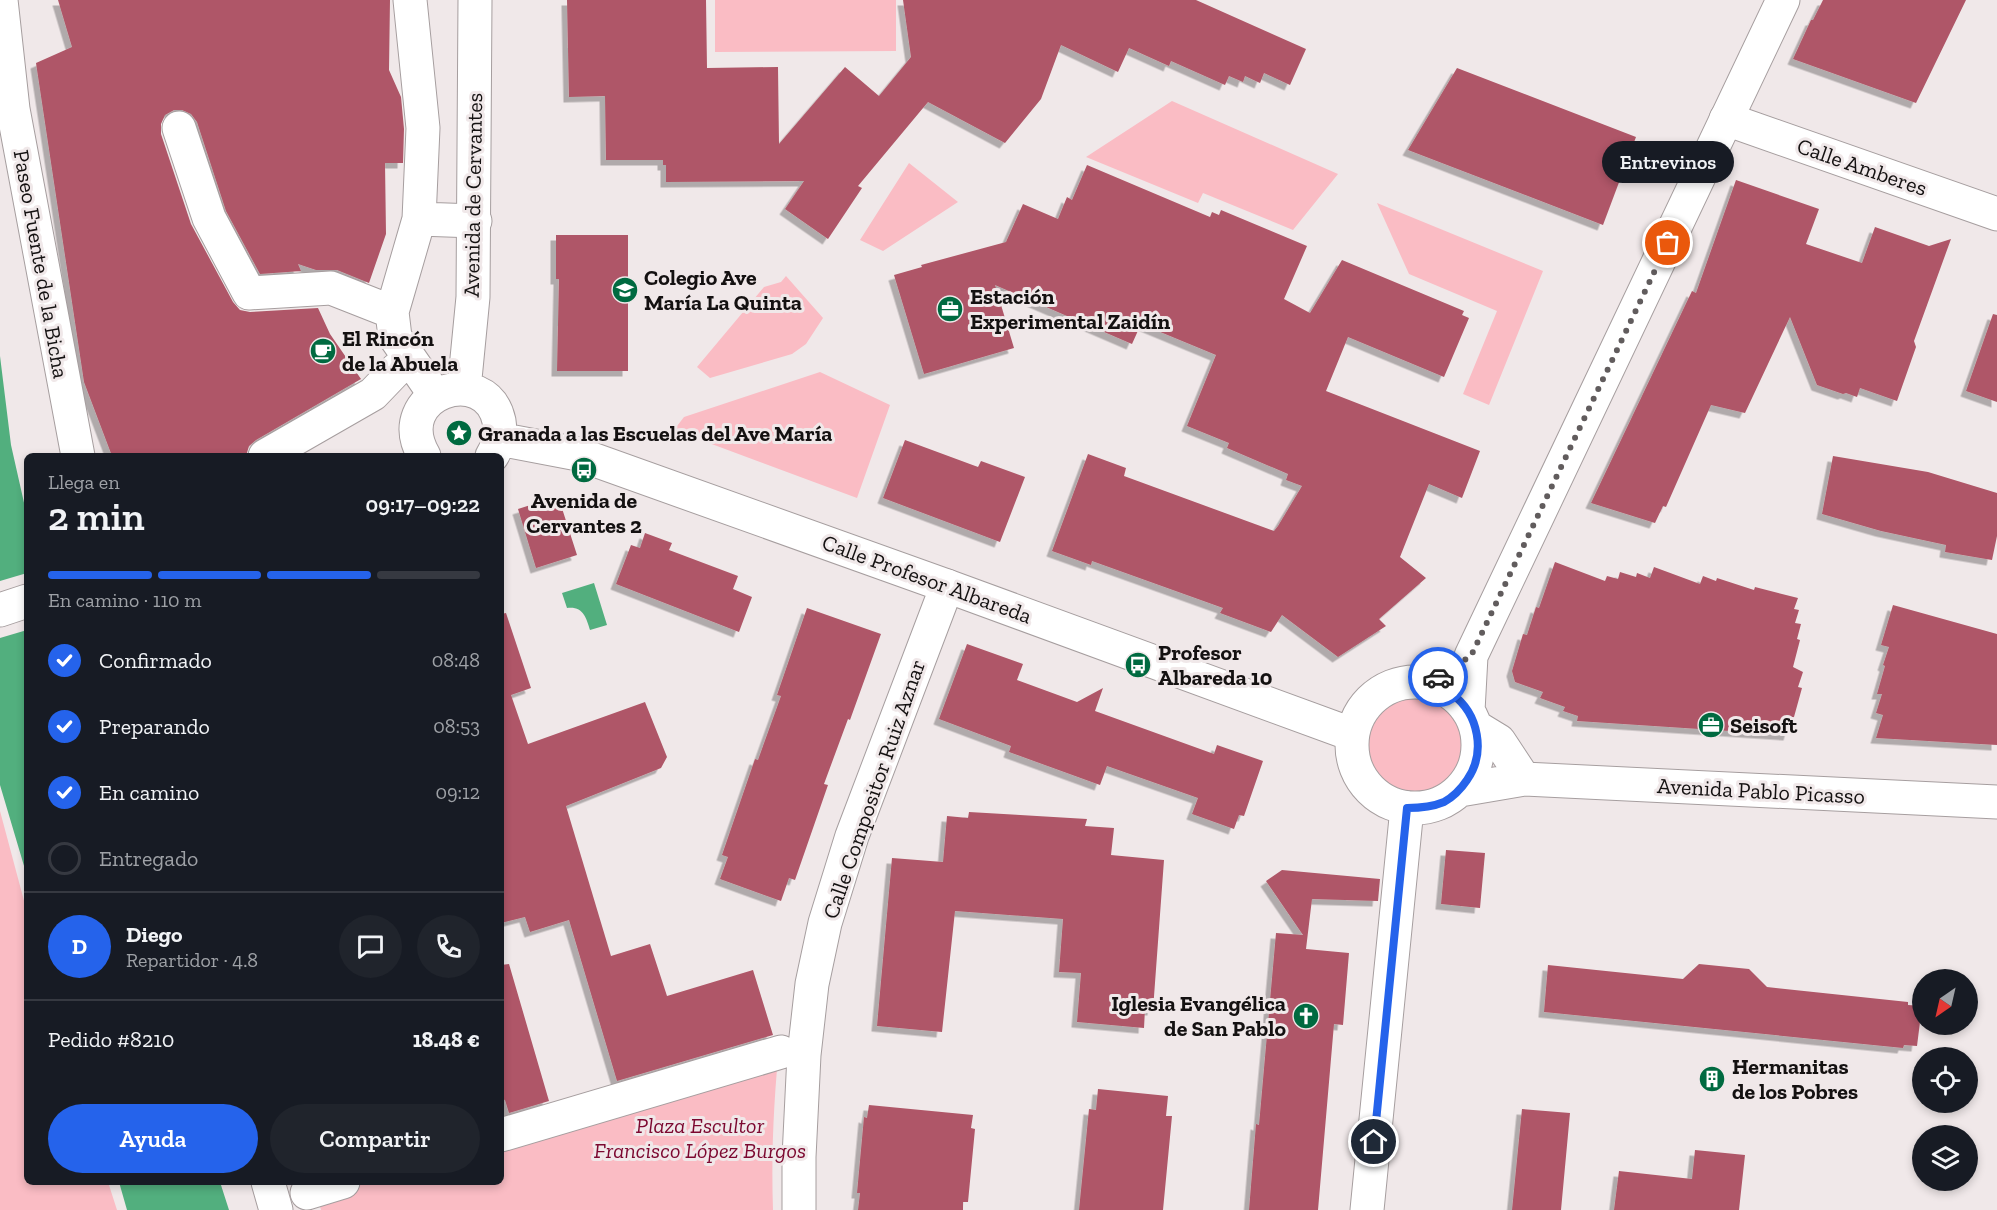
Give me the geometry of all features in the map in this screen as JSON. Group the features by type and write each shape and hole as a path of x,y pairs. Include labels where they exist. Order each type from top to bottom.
{"main road":[{"name":"Paseo Fuente de la Bicha","path":"1,0 13,109 77,453"},
{"path":"410,0 423,128 419,219 392,312 395,337 450,392"},
{"name":"Avenida de Cervantes","path":"450,392 473,297 475,0"},
{"path":"1524,779 1499,741 1472,719 1451,693 1427,683 1411,681 1392,685 1374,696 1362,710 1351,734 1354,764 1363,781 1377,796 1391,804 1407,808 1425,808 1445,802 1460,790 1473,772 1478,747 1472,719 1471,656 1783,0"},
{"name":"Calle Amberes","path":"1726,119 1997,214"},
{"path":"179,128 208,218 249,293 331,288 392,312"},
{"path":"419,219 475,221"},
{"path":"270,453 373,394 397,369"},
{"path":"422,453 416,435 416,423 420,413 427,403 450,392 475,392 492,406 498,417 496,447"},
{"name":"Calle Profesor Albareda","path":"496,447 578,454 1351,734"},
{"name":"Calle Compositor Ruiz Aznar","path":"798,1210 804,1054 812,984 825,923 852,836 947,586"},
{"path":"0,610 24,602"},
{"path":"1427,683 1471,656"},
{"name":"Avenida Pablo Picasso","path":"1460,790 1524,779 1997,802"},
{"path":"1367,1210 1407,808"},
{"path":"504,1134 781,1052"},
{"path":"269,1185 276,1210"},
{"path":"307,1193 333,1185"}],"green space":[{"path":"715,0 896,0 896,51 715,52"},
{"path":"1172,101 1338,174 1293,230 1203,193 1198,203 1086,157"},
{"path":"909,163 958,202 883,251 860,240"},
{"path":"1377,203 1543,271 1489,405 1463,394 1497,311 1409,274"},
{"path":"786,276 823,318 806,344 792,354 710,378 697,367 764,287 781,282"},
{"path":"820,372 890,405 857,498 674,430 684,417"},
{"path":"1416,698 1434,702 1450,712 1460,728 1464,746 1460,764 1450,780 1434,790 1416,794 1398,790 1382,780 1372,764 1368,746 1372,728 1382,712 1398,702"},
{"path":"0,811 24,901 24,1185 109,1185 117,1210 0,1210"},
{"name":"Plaza Escultor Francisco López Burgos","path":"780,1038 772,1167 773,1210 321,1210 314,1185 504,1185 504,1121"}],"shaded area":[{"path":"0,356 11,445 24,503 24,866 0,785"},
{"path":"594,583 607,625 590,630 580,611 567,608 562,593"},
{"path":"120,1185 221,1185 229,1210 127,1210"}],"pier":[{"path":"24,574 24,631 0,638 0,581"}],"building":[{"path":"58,0 390,0 389,70 401,97 404,129 403,163 385,163 386,234 369,283 337,270 316,270 298,264 301,271 260,274 226,211 197,122 191,114 182,110 174,110 165,115 161,124 161,134 191,224 233,302 240,310 250,312 318,308 330,334 361,379 256,440 249,446 247,453 111,453 84,382 36,63 72,47"},
{"path":"567,0 706,0 707,68 778,67 779,144 845,67 879,96 911,57 903,0 1196,0 1306,49 1290,85 1264,73 1260,83 1245,76 1243,82 1229,76 1225,85 1171,61 1169,66 1129,48 1118,72 1061,45 1041,99 1005,143 928,102 858,186 862,188 828,239 785,209 804,181 666,182 666,165 663,165 663,160 606,160 605,96 569,97"},
{"path":"1823,0 1966,0 1916,103 1793,59"},
{"path":"1457,68 1636,137 1603,225 1408,150"},
{"path":"1087,165 1210,217 1212,212 1219,215 1221,210 1307,246 1284,299 1310,313 1342,260 1464,311 1462,315 1469,318 1444,377 1348,337 1326,391 1480,451 1462,498 1429,484 1400,557 1426,578 1379,619 1386,626 1338,657 1282,615 1271,632 1220,613 1223,608 1092,561 1091,565 1052,551 1088,454 1126,468 1124,476 1274,531 1302,486 1286,480 1288,474 1227,448 1229,443 1187,426 1216,355 1141,324 1132,344 995,285 1014,348 924,374 894,275 922,267 921,265 1006,242 1023,204 1058,219 1067,197 1072,200"},
{"path":"1736,180 1819,209 1806,244 1862,263 1875,227 1929,246 1951,239 1914,341 1916,347 1897,401 1860,388 1857,397 1817,385 1790,317 1745,413 1711,405 1666,507 1663,506 1655,523 1591,503 1692,291 1696,293"},
{"path":"556,235 628,235 628,371 557,371 559,279 556,279"},
{"path":"1993,314 1997,315 1997,402 1966,391"},
{"path":"905,440 978,467 981,461 1025,477 1000,542 883,498"},
{"path":"1833,456 1928,472 1997,493 1997,536 1992,560 1945,552 1946,545 1881,531 1822,514"},
{"path":"559,499 577,555 536,568 518,509 543,501 544,504"},
{"path":"645,533 672,543 669,550 738,576 733,589 752,597 739,632 616,584 631,545 640,548"},
{"path":"1555,562 1605,581 1607,576 1618,579 1620,572 1636,577 1637,573 1650,578 1654,567 1700,584 1703,576 1716,581 1717,578 1754,590 1755,587 1798,598 1794,609 1799,610 1795,623 1801,624 1797,639 1800,640 1793,667 1803,672 1798,687 1802,688 1789,735 1577,721 1578,716 1563,711 1565,707 1540,698 1543,692 1515,682 1512,671 1523,634 1527,635 1536,607 1539,608"},
{"path":"1893,605 1997,634 1997,745 1876,738 1883,715 1876,713 1882,694 1877,694 1889,647 1881,645"},
{"path":"807,608 881,634 824,784 828,785 795,880 789,878 781,901 720,879 728,857 722,855 755,759 758,760 781,696 777,695"},
{"path":"504,613 506,613 531,688 511,695 528,744 645,702 667,757 661,768 566,806 611,956 650,944 667,996 753,970 773,1035 617,1081 569,920 530,932 525,917 504,922"},
{"path":"967,644 1023,664 1017,680 1077,702 1103,688 1095,711 1214,754 1217,745 1263,761 1244,816 1239,815 1234,829 1192,814 1198,798 1107,766 1100,785 1009,752 1011,746 939,719"},
{"path":"969,812 1087,819 1085,826 1114,828 1111,855 1164,860 1153,1010 1145,1009 1144,1028 1077,1022 1081,973 1059,972 1063,919 955,911 942,1032 877,1026 892,858 943,862 947,816 968,818"},
{"path":"1446,850 1485,853 1480,908 1441,904"},
{"path":"1282,870 1380,879 1378,901 1312,899 1306,949 1349,953 1343,1025 1334,1024 1318,1210 1249,1210 1276,933 1303,935 1266,881"},
{"path":"509,964 549,1101 509,1113 504,1100 504,965"},
{"path":"1699,964 1749,969 1767,987 1908,1002 1908,1005 1912,1005 1912,1035 1918,1035 1917,1046 1904,1045 1903,1048 1544,1012 1548,965 1683,979"},
{"path":"1098,1089 1168,1096 1166,1116 1172,1116 1163,1210 1079,1210 1089,1109 1096,1110"},
{"path":"869,1105 973,1115 971,1128 975,1129 968,1202 963,1202 963,1210 858,1210 860,1193 857,1193 864,1117 867,1118"},
{"path":"1522,1109 1570,1113 1561,1210 1512,1210"},
{"path":"1695,1150 1745,1155 1739,1210 1614,1210 1619,1171 1692,1179"}],"way so far":[{"path":"1438,677 1471,656 1668,243"}],"place":[{"name":"Entrevinos","path":"1668,243"},
{"name":"Colegio Ave María La Quinta","path":"625,290"},
{"name":"Estación Experimental Zaidín","path":"950,309"},
{"name":"El Rincón de la Abuela","path":"323,351"},
{"name":"Granada a las Escuelas del Ave María","path":"459,433"},
{"name":"Avenida de Cervantes 2","path":"584,470"},
{"name":"Profesor Albareda 10","path":"1138,665"},
{"name":"Seisoft","path":"1711,725"},
{"name":"Iglesia Evangélica de San Pablo","path":"1306,1016"},
{"name":"Hermanitas de los Pobres","path":"1712,1079"}],"route":[{"path":"1374,1142 1407,808 1425,808 1445,802 1460,790 1473,772 1477,760 1476,727 1460,701 1440,687 1427,683 1438,677"}]}
